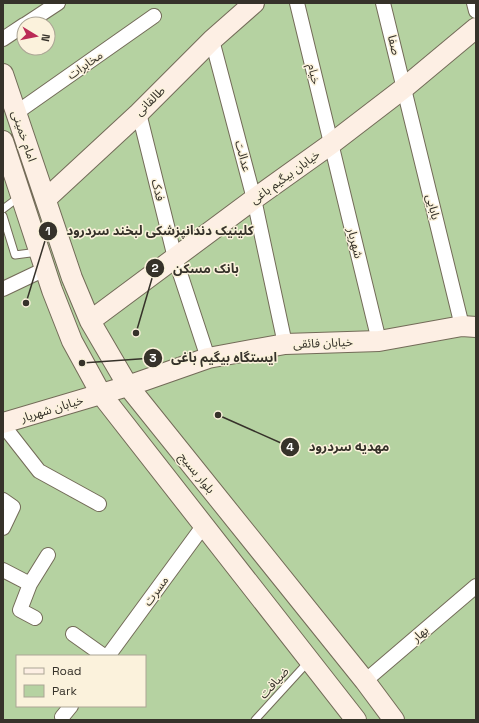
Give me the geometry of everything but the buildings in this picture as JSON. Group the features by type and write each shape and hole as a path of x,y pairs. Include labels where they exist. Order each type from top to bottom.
{"main road":[{"name":"طالقانی","path":"37,245 38,228 43,228 47,225 46,201 139,113 245,6"},
{"name":"خیابان بیگیم باغی","path":"90,321 404,88 476,28"},
{"name":"امام خمینی","path":"3,74 46,201"},
{"name":"امام خمینی","path":"3,141 37,245"},
{"path":"21,196 22,187 27,181 34,181 46,201"},
{"name":"بلوار بسیج","path":"46,201 72,278 90,321 128,386 365,681 394,720"},
{"path":"37,245 52,290 72,341 101,394 356,720"},
{"name":"خیابان فائقی","path":"128,386 208,358 285,344 379,341 469,326"},
{"name":"خیابان شهریار","path":"3,424 128,386"}],"street":[{"path":"38,16 58,3"},
{"name":"خیام","path":"297,3 330,144"},
{"name":"صفا","path":"384,3 404,88"},
{"path":"474,3 476,11"},
{"name":"مخابرات","path":"16,113 154,16"},
{"path":"3,40 16,31"},
{"name":"عدالت","path":"212,40 254,199 285,344"},
{"name":"بابایی","path":"404,88 469,326"},
{"name":"فدک","path":"139,113 175,258 208,358"},
{"name":"شهریار","path":"330,144 379,341"},
{"path":"3,288 37,245"},
{"path":"3,424 39,471 99,504"},
{"path":"3,500 14,507 3,528"},
{"name":"مسرت","path":"107,655 204,525"},
{"path":"35,618 20,610 30,584 48,555"},
{"path":"3,570 30,584"},
{"name":"بهار","path":"365,681 476,586"},
{"path":"73,634 104,655"}],"lane":[{"path":"3,209 21,196"},
{"path":"3,216 15,255 37,245"},
{"name":"ضیافت","path":"255,720 309,660"}],"green space":[{"path":"3,3 476,3 476,720 3,720"}],"place":[{"name":"کلینیک دندانپزشکی لبخند سردرود","path":"26,303"},
{"name":"بانک مسکن","path":"136,333"},
{"name":"ایستگاه بیگیم باغی","path":"82,363"},
{"name":"مهدیه سردرود","path":"218,415"}]}
